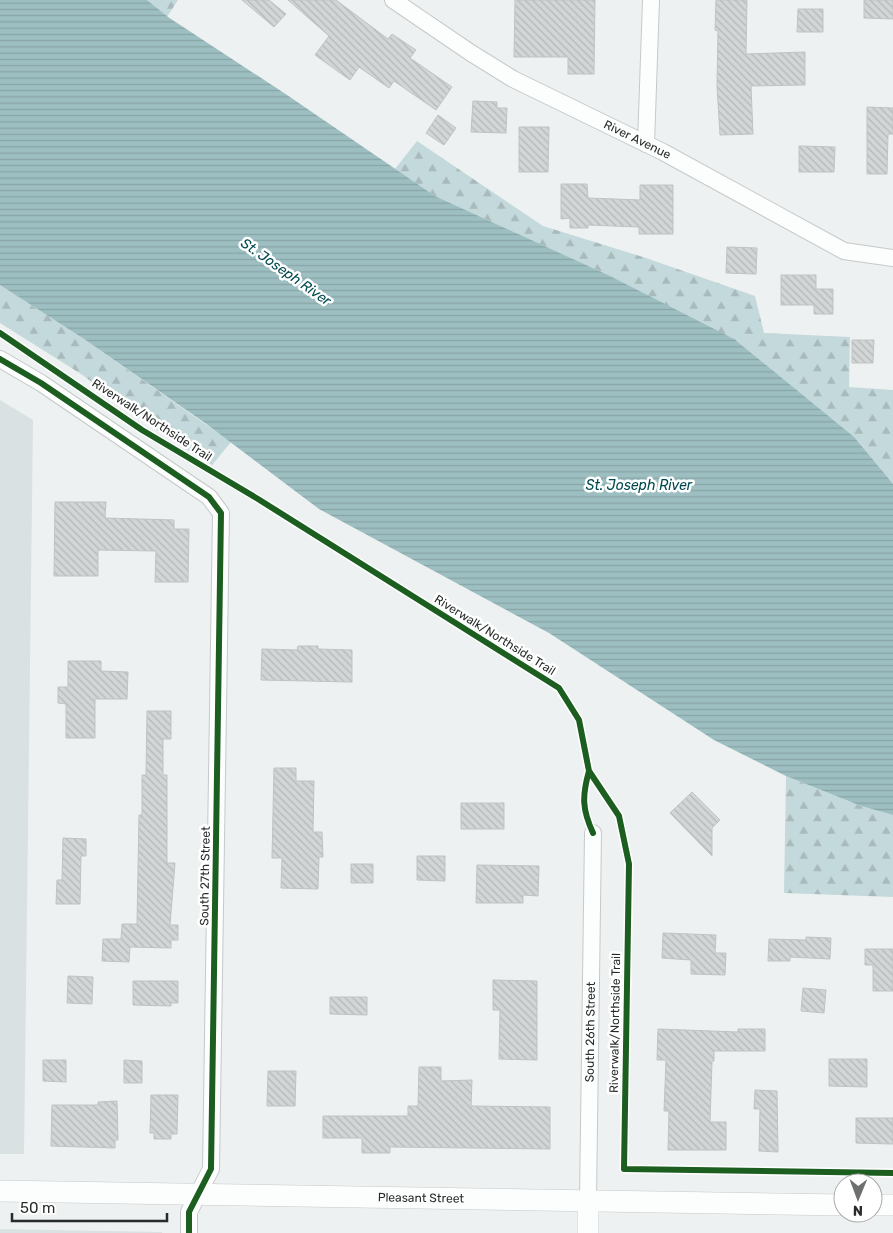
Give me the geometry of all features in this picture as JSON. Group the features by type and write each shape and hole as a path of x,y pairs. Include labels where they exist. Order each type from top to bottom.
{"street":[{"name":"River Avenue","path":"392,0 513,79 646,144 844,251 893,258"},
{"path":"646,144 651,0"},
{"name":"South 27th Street","path":"0,359 41,384 209,497 221,513 212,1169 189,1212 189,1233"},
{"name":"South 26th Street","path":"588,1233 593,833"},
{"name":"Pleasant Street","path":"0,1191 833,1205"}],"shaded area":[{"path":"0,400 33,420 24,1154 0,1154"},
{"path":"0,1229 162,1232 162,1233 0,1233"}],"green space":[{"path":"147,0 178,0 167,17"},
{"path":"417,141 543,226 643,257 755,296 764,333 850,337 849,387 893,390 893,484 606,274 435,196 395,169"},
{"path":"0,285 84,339 231,442 212,465 159,432 81,374 0,323"},
{"path":"786,776 861,806 893,815 893,897 784,893"}],"water":[{"name":"St. Joseph River","path":"0,0 147,0 168,17 435,196 606,274 734,339 854,437 893,484 893,815 861,806 786,776 714,740 549,633 319,509 205,423 84,339 0,285"}],"building":[{"path":"242,0 269,0 286,14 274,27"},
{"path":"288,0 336,0 388,39 392,34 416,50 410,58 452,87 436,110 394,81 389,88 359,67 350,80 315,55 329,36"},
{"path":"515,0 595,0 594,74 568,74 568,57 514,57"},
{"path":"716,0 747,0 746,54 805,52 805,85 751,86 753,134 720,135 717,86 718,31 715,30"},
{"path":"864,0 893,0 893,19 864,18"},
{"path":"798,9 823,9 823,32 797,32"},
{"path":"473,101 497,102 497,108 507,108 506,133 471,132"},
{"path":"867,107 893,108 893,134 888,134 887,174 867,174"},
{"path":"438,115 456,128 444,145 426,133"},
{"path":"519,127 549,127 548,172 519,172"},
{"path":"799,146 835,147 834,172 799,172"},
{"path":"561,184 587,184 588,198 640,200 640,185 673,185 673,234 639,234 639,227 588,225 588,228 570,228 570,218 561,219"},
{"path":"727,247 757,248 756,274 726,273"},
{"path":"781,275 816,275 816,289 833,289 833,314 814,314 814,305 781,305"},
{"path":"852,340 874,340 873,363 852,363"},
{"path":"55,502 106,502 105,518 174,520 174,529 189,529 188,582 155,582 156,551 98,550 98,576 54,576"},
{"path":"298,646 318,646 318,649 352,650 352,682 261,680 262,649 297,650"},
{"path":"68,661 101,661 101,671 128,672 127,699 95,699 95,738 66,738 66,704 58,703 58,687 68,687"},
{"path":"147,711 171,711 171,739 163,739 163,775 167,775 167,863 175,863 170,925 178,925 178,940 171,940 171,948 130,947 129,962 102,961 103,939 121,939 122,924 137,924 139,815 142,815 142,775 146,775"},
{"path":"274,768 296,768 296,781 314,781 313,832 322,832 323,857 319,857 318,889 281,888 282,858 272,858"},
{"path":"692,792 720,820 712,828 712,856 670,813"},
{"path":"461,803 504,803 504,829 461,829"},
{"path":"63,838 86,839 86,856 81,856 80,904 56,904 57,880 62,880"},
{"path":"417,856 445,856 445,881 417,880"},
{"path":"351,864 373,864 373,883 351,883"},
{"path":"477,865 539,866 538,896 523,895 523,903 476,903"},
{"path":"663,933 716,935 715,953 726,953 725,975 691,974 691,960 662,958"},
{"path":"806,937 831,938 830,959 790,957 790,961 768,961 769,939 806,940"},
{"path":"865,949 893,949 893,991 873,991 873,965 865,965"},
{"path":"68,976 93,977 92,1004 67,1003"},
{"path":"493,980 537,981 537,1060 499,1059 500,1010 493,1010"},
{"path":"133,981 178,981 178,1003 171,1003 171,1006 133,1005"},
{"path":"803,988 826,990 824,1013 801,1011"},
{"path":"330,997 367,997 367,1015 330,1014"},
{"path":"658,1029 738,1032 738,1029 765,1029 765,1051 714,1051 710,1122 726,1122 726,1150 668,1150 669,1111 664,1111 666,1060 657,1060"},
{"path":"829,1059 867,1059 867,1087 829,1086"},
{"path":"43,1060 66,1060 66,1082 43,1081"},
{"path":"124,1060 142,1061 142,1083 124,1083"},
{"path":"419,1067 441,1067 441,1081 472,1080 471,1106 550,1107 550,1149 390,1147 390,1153 362,1153 362,1138 323,1138 323,1116 408,1116 408,1106 418,1106"},
{"path":"268,1071 296,1071 295,1106 267,1106"},
{"path":"755,1090 777,1091 778,1152 759,1151 760,1109 754,1109"},
{"path":"151,1095 178,1095 177,1134 171,1134 171,1139 154,1139 154,1133 150,1133"},
{"path":"117,1101 118,1140 115,1140 115,1148 51,1146 52,1105 98,1105 98,1102"},
{"path":"856,1118 893,1118 893,1144 856,1143"}],"cycle path":[{"name":"Riverwalk/Northside Trail","path":"0,333 142,430 258,499 559,688 579,720 589,771 619,816 629,864 624,1169 893,1173"},
{"path":"0,359 41,383 209,497 221,513 211,1169 189,1212 189,1233"},
{"path":"589,771 584,802 593,833"}]}
